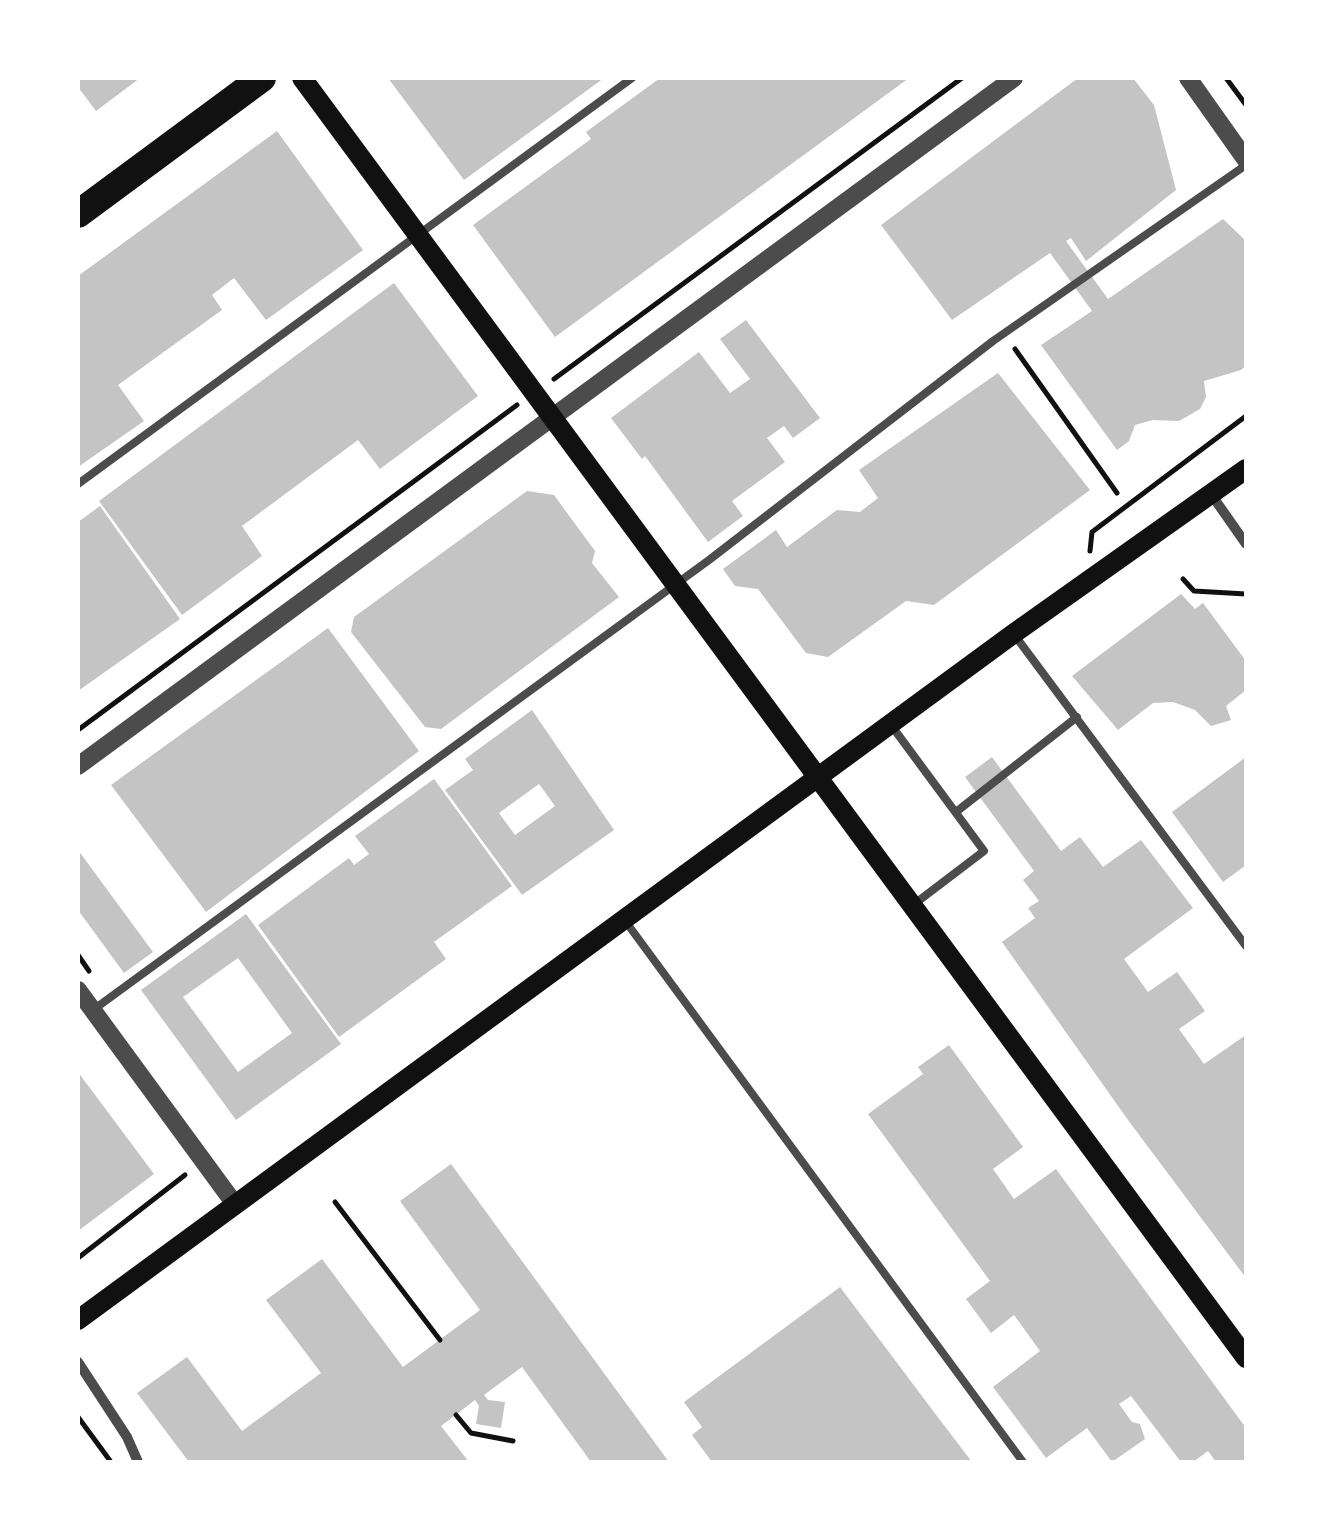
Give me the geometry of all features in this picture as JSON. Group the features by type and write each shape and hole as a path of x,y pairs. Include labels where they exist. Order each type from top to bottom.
{"highway":[{"path":"78,214 262,78"}],"main road":[{"path":"302,78 1246,1358"},
{"path":"78,1320 890,723 1246,468"}],"street":[{"path":"78,766 1014,78"},
{"path":"1188,78 1246,162"},
{"path":"1211,494 1246,544"},
{"path":"78,990 234,1203"},
{"path":"78,1362 138,1462"}],"lane":[{"path":"78,484 632,78"},
{"path":"93,1010 676,584 1004,334 1246,162"},
{"path":"1013,634 1246,946"},
{"path":"956,812 1078,717"},
{"path":"890,723 984,851 913,905"},
{"path":"623,919 1023,1462"}],"path":[{"path":"570,368 962,78"},
{"path":"1226,78 1246,105"},
{"path":"1004,334 1117,493"},
{"path":"78,730 506,413"},
{"path":"1086,582 1092,532 1246,416"},
{"path":"1183,579 1194,591 1246,594"},
{"path":"78,1258 186,1175"},
{"path":"335,1202 440,1340"},
{"path":"456,1414 471,1433 513,1441"},
{"path":"78,1417 110,1462"}],"building":[{"path":"78,78 140,78 96,111 78,87"},
{"path":"388,78 604,78 464,180"},
{"path":"660,78 909,78 555,337 473,225 591,139 586,132"},
{"path":"1078,78 1133,78 1154,105 1176,190 1086,261 1071,238 1066,241 1108,299 1223,219 1246,241 1246,365 1204,381 1206,397 1200,409 1179,421 1153,420 1135,425 1129,441 1117,450 1041,345 1092,311 1050,253 952,320 881,225"},
{"path":"277,131 363,250 266,320 234,278 212,295 222,310 118,385 144,421 78,467 78,276"},
{"path":"394,283 478,396 380,469 358,440 242,526 262,556 182,615 99,501"},
{"path":"746,320 820,418 793,438 784,426 767,438 785,462 732,501 743,516 708,542 645,456 642,459 611,418 699,352 730,393 750,379 720,339"},
{"path":"998,373 1090,490 934,605 906,601 828,657 806,653 758,589 735,586 723,569 776,530 787,547 837,510 860,512 878,498 859,470"},
{"path":"527,491 554,495 595,551 592,563 619,597 441,729 425,727 351,632 354,617"},
{"path":"100,506 180,619 78,691 78,522"},
{"path":"1181,594 1195,609 1203,603 1246,661 1246,690 1226,706 1231,720 1211,726 1195,710 1173,702 1153,703 1118,730 1072,676"},
{"path":"328,628 419,751 206,912 111,785"},
{"path":"532,710 614,830 522,895 445,790 473,770 465,759","holes":["539,784 555,806 515,835 499,813"]},
{"path":"992,757 1061,851 1080,837 1103,867 1141,840 1193,908 1124,959 1148,992 1177,972 1205,1011 1179,1029 1204,1064 1246,1035 1246,1278 1002,942 1035,918 1028,908 1039,901 1023,880 1034,871 965,777"},
{"path":"1246,757 1246,865 1223,882 1172,812"},
{"path":"434,779 512,886 434,942 446,959 339,1037 258,925 349,858 354,865 369,854 355,836"},
{"path":"78,850 153,952 124,973 78,910"},
{"path":"246,914 341,1044 236,1120 141,990","holes":["238,958 292,1033 238,1072 183,997"]},
{"path":"949,1045 1023,1147 993,1169 1014,1199 1056,1169 1246,1428 1246,1462 1216,1462 1208,1451 1193,1462 1181,1462 1131,1396 1119,1404 1132,1422 1140,1424 1145,1439 1112,1462 1087,1428 1046,1458 993,1387 1040,1351 1014,1315 991,1333 966,1299 990,1281 868,1114 923,1074 918,1067"},
{"path":"78,1072 154,1174 78,1231"},
{"path":"451,1164 669,1462 591,1462 522,1367 484,1395 488,1400 505,1402 501,1428 476,1424 479,1406 475,1400 441,1426 469,1462 189,1462 137,1393 187,1357 242,1431 321,1373 266,1300 322,1259 403,1367 480,1310 400,1201"},
{"path":"840,1287 972,1462 712,1462 692,1435 702,1427 684,1402"}]}
